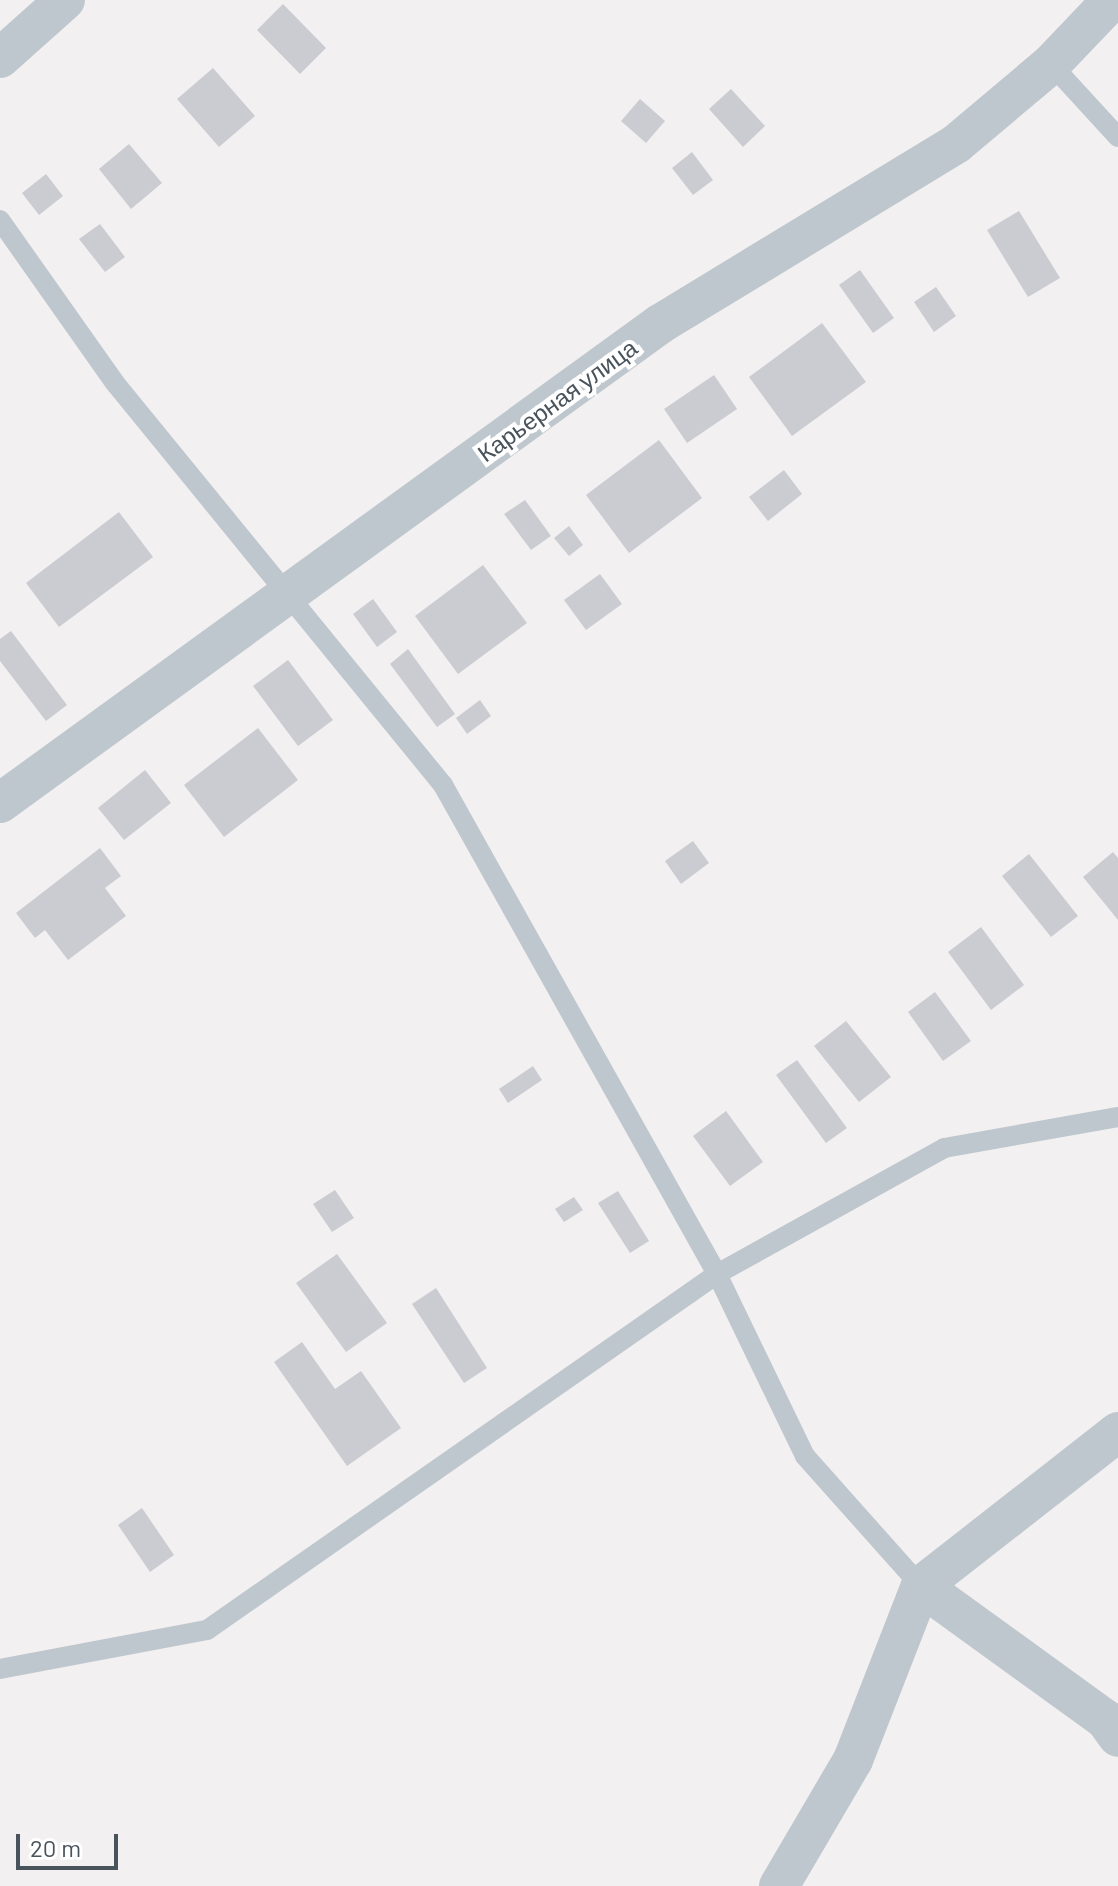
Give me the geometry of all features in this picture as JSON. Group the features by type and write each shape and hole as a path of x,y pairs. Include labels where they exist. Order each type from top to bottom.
{"street":[{"path":"0,58 65,0"},
{"name":"Карьерная улица","path":"0,803 287,598 660,324 956,144 1051,64 1112,0"},
{"path":"779,1886 853,1760 921,1586 1118,1432"},
{"path":"921,1586 1114,1717"}],"lane":[{"path":"1051,64 1118,137"},
{"path":"0,220 115,383 287,598 443,785 717,1274 805,1456 921,1586"},
{"path":"0,1669 207,1630 717,1274 944,1148 1118,1117"}],"building":[{"path":"283,4 326,48 300,74 257,30"},
{"path":"213,68 255,116 219,147 177,99"},
{"path":"731,89 765,126 743,147 709,109"},
{"path":"640,99 665,121 646,143 621,121"},
{"path":"129,144 162,183 131,209 99,169"},
{"path":"692,152 713,180 693,195 672,168"},
{"path":"46,174 63,196 39,215 22,193"},
{"path":"1019,211 1060,278 1028,297 987,230"},
{"path":"100,224 125,257 105,272 79,239"},
{"path":"860,270 894,318 873,333 839,285"},
{"path":"936,287 956,316 934,332 914,302"},
{"path":"822,323 866,382 792,436 749,377"},
{"path":"714,375 737,409 687,443 664,409"},
{"path":"659,440 702,498 629,553 586,495"},
{"path":"784,470 802,494 768,521 749,497"},
{"path":"525,500 551,536 531,550 504,514"},
{"path":"119,512 153,557 59,627 26,583"},
{"path":"569,526 583,545 569,556 554,538"},
{"path":"483,565 527,623 458,674 415,616"},
{"path":"600,574 622,604 586,630 564,600"},
{"path":"373,599 397,632 377,647 353,614"},
{"path":"11,631 67,705 46,721 0,661 0,639"},
{"path":"408,649 455,714 437,727 390,664"},
{"path":"288,660 333,720 298,746 253,686"},
{"path":"480,700 491,716 467,734 456,718"},
{"path":"258,728 298,780 224,837 184,785"},
{"path":"145,770 171,803 124,840 98,808"},
{"path":"693,841 709,863 681,884 665,861"},
{"path":"100,848 121,876 105,888 126,916 68,960 45,930 35,938 16,913"},
{"path":"1113,852 1118,858 1118,920 1083,877"},
{"path":"1029,854 1078,916 1051,937 1002,876"},
{"path":"981,927 1024,985 991,1010 948,952"},
{"path":"935,992 971,1041 943,1061 908,1012"},
{"path":"846,1021 891,1077 859,1102 814,1046"},
{"path":"797,1060 847,1128 826,1143 776,1075"},
{"path":"533,1066 542,1080 508,1103 499,1089"},
{"path":"726,1111 763,1162 730,1186 693,1136"},
{"path":"335,1190 354,1218 332,1232 313,1204"},
{"path":"618,1191 649,1241 630,1253 598,1203"},
{"path":"574,1197 583,1210 564,1222 555,1209"},
{"path":"337,1254 387,1323 346,1352 296,1283"},
{"path":"436,1288 487,1368 464,1383 412,1304"},
{"path":"302,1342 335,1389 361,1371 401,1428 347,1466 274,1362"},
{"path":"142,1508 174,1555 150,1572 118,1525"}]}
